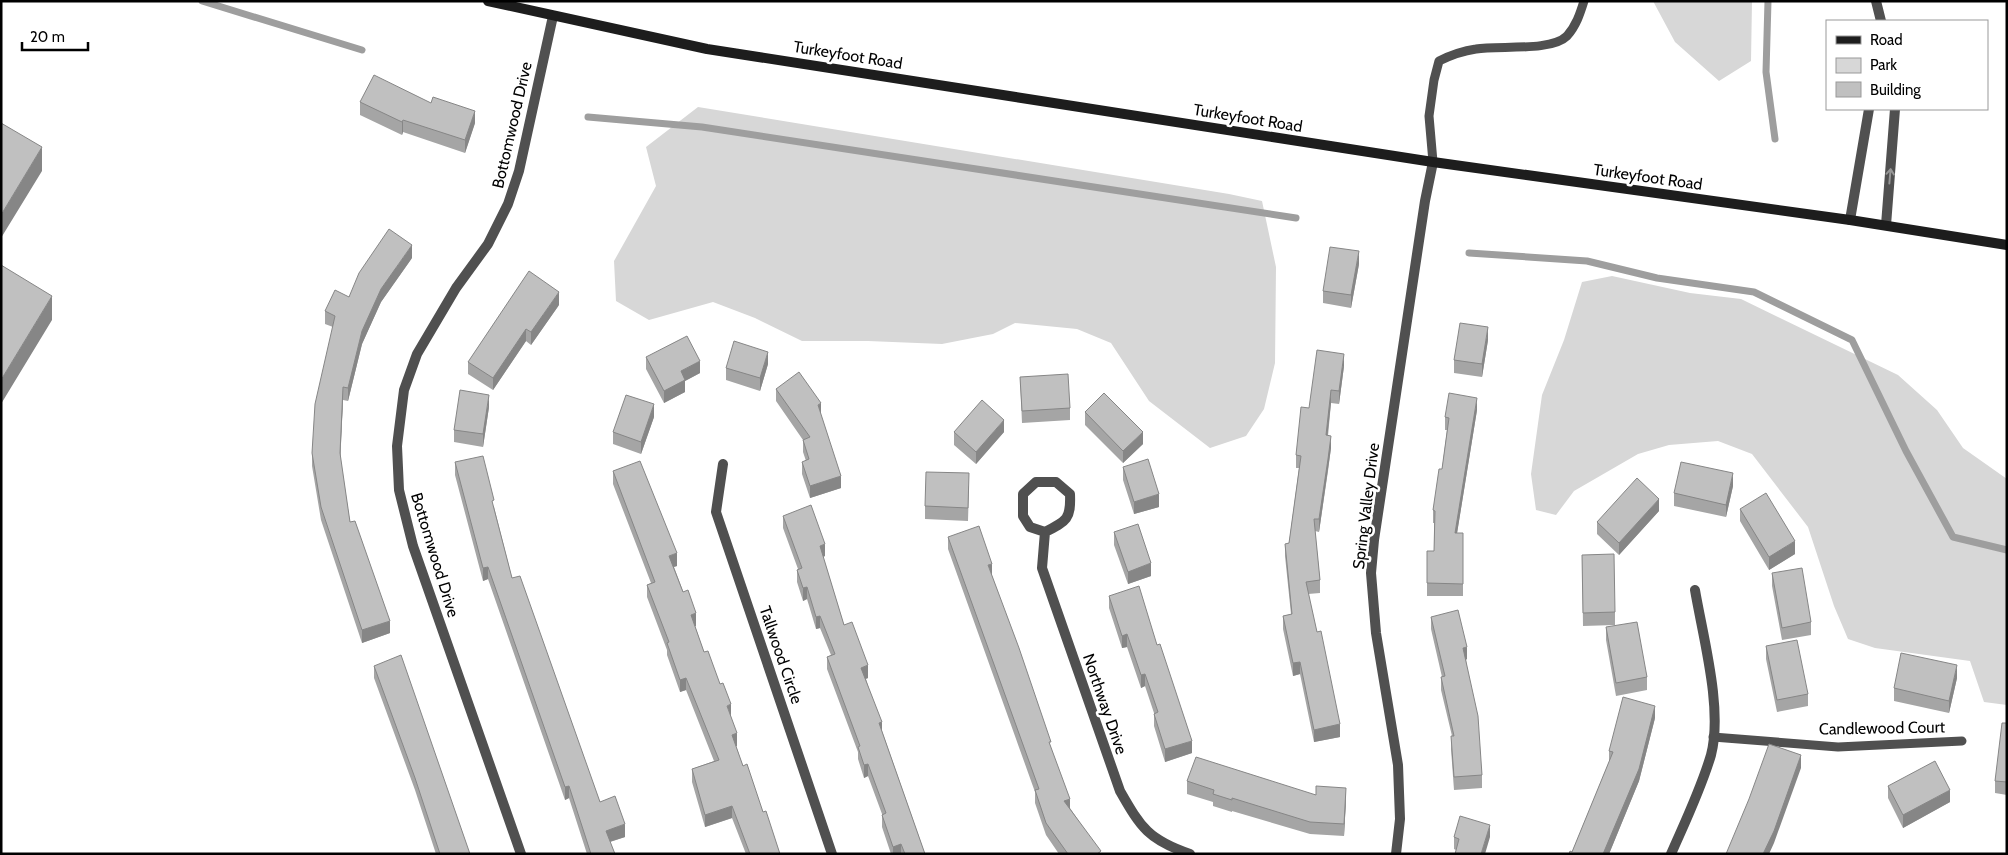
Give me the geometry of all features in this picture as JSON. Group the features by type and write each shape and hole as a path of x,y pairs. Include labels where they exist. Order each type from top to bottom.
{"main road":[{"name":"Turkeyfoot Road","path":"488,1 707,48 1433,162 1886,225 2007,245"}],"street":[{"path":"1876,1 1881,20"},
{"name":"Bottomwood Drive","path":"521,854 413,546 398,490 397,446 404,390 417,354 456,288 488,244 508,204 519,171 553,16"},
{"path":"1850,220 1869,110"},
{"path":"1886,225 1895,110"},
{"name":"Spring Valley Drive","path":"1396,854 1400,819 1398,765 1376,633 1371,573 1374,540 1425,202 1433,162"},
{"name":"Tallwood Circle","path":"723,464 716,512 832,854"},
{"path":"1036,482 1056,482 1070,494 1070,511 1062,524 1045,532 1030,527 1024,516 1023,494 1036,482"},
{"name":"Northway Drive","path":"1045,532 1042,568 1120,792 1138,822 1153,837 1171,847 1190,854"},
{"path":"1671,854 1696,796 1711,754 1713,737 1715,708 1695,590"}],"lane":[{"path":"1433,162 1429,116 1434,80 1439,61 1455,53 1477,48 1542,46 1566,37 1578,21 1584,1"},
{"name":"Candlewood Court","path":"1713,737 1838,747 1962,741"}],"green space":[{"path":"1653,1 1752,1 1751,61 1719,81 1675,42"},
{"path":"698,107 1262,201 1276,267 1275,363 1264,409 1246,436 1210,448 1149,401 1111,343 1077,329 1015,323 993,334 942,344 802,341 755,318 713,302 649,320 616,301 614,261 656,186 646,147"},
{"path":"1612,276 1690,293 1741,299 1898,375 1937,410 1963,448 2007,479 2007,705 1984,702 1970,661 1875,648 1848,639 1834,606 1808,527 1752,454 1718,441 1669,445 1638,454 1574,491 1556,515 1536,510 1531,474 1542,395 1564,340 1582,282"}],"building":[{"path":"374,75 431,103 433,97 475,111 465,140 403,120 402,122 360,102"},
{"path":"1,123 42,147 1,215"},
{"path":"389,229 412,245 381,289 362,331 348,388 343,387 340,453 350,522 355,521 390,621 362,630 321,507 312,453 315,404 335,316 325,311 335,290 349,297 359,273"},
{"path":"1330,247 1359,251 1351,295 1323,291"},
{"path":"1,265 52,296 1,380"},
{"path":"529,271 559,292 531,332 526,329 493,378 468,362"},
{"path":"1460,323 1488,327 1482,364 1454,360"},
{"path":"687,336 700,361 681,371 685,380 664,391 646,357"},
{"path":"734,341 768,352 760,378 726,368"},
{"path":"1317,350 1344,354 1339,391 1331,390 1326,435 1331,436 1328,459 1319,519 1314,519 1320,580 1306,582 1317,632 1321,631 1340,724 1314,730 1300,662 1293,663 1283,616 1292,614 1285,544 1289,543 1301,456 1296,455 1301,407 1309,408"},
{"path":"799,372 821,403 818,405 841,476 810,486 802,462 809,459 803,440 810,437 776,389"},
{"path":"1068,374 1070,408 1022,411 1020,377"},
{"path":"460,390 489,395 483,434 454,430"},
{"path":"1104,393 1143,432 1123,451 1085,412"},
{"path":"1449,393 1477,398 1455,533 1463,533 1463,584 1427,583 1427,551 1434,551 1435,511 1433,510 1439,469 1442,469 1449,418 1445,417"},
{"path":"626,395 654,404 641,442 613,432"},
{"path":"982,400 1004,420 976,452 954,432"},
{"path":"483,456 494,500 492,501 512,578 520,576 600,802 615,796 625,824 606,831 615,854 591,854 569,786 565,787 488,567 483,568 455,462"},
{"path":"1148,459 1159,494 1134,502 1123,467"},
{"path":"640,461 677,553 669,556 683,592 688,590 696,613 691,615 704,652 708,651 720,684 723,683 731,704 727,706 737,733 732,735 743,766 747,764 763,812 766,811 780,854 750,854 732,806 705,815 692,769 719,760 686,678 680,680 667,643 669,642 647,585 655,582 613,471"},
{"path":"1681,462 1733,473 1726,505 1674,493"},
{"path":"926,472 969,473 968,508 925,506"},
{"path":"1637,478 1659,499 1619,543 1597,522"},
{"path":"1766,493 1795,541 1769,557 1740,509"},
{"path":"811,505 825,544 820,546 844,625 852,622 868,665 861,668 882,722 879,723 925,854 905,854 901,844 893,847 882,815 886,813 868,764 864,765 858,747 860,746 827,657 835,654 820,616 816,617 807,587 803,588 797,570 802,568 783,516"},
{"path":"1138,524 1151,563 1128,572 1114,532"},
{"path":"979,526 992,564 988,565 1019,648 1051,742 1049,742 1070,799 1064,801 1101,851 1097,854 1068,854 1046,823 1035,790 1039,789 948,537"},
{"path":"1614,554 1615,612 1583,613 1582,555"},
{"path":"1802,568 1811,622 1782,628 1772,573"},
{"path":"1139,586 1157,645 1160,644 1192,741 1165,749 1154,714 1158,712 1145,674 1141,675 1127,634 1122,636 1109,596"},
{"path":"1458,610 1467,647 1463,648 1478,716 1482,775 1454,777 1451,736 1454,736 1441,677 1445,676 1431,617"},
{"path":"1637,622 1647,677 1616,683 1606,627"},
{"path":"1797,640 1808,694 1777,700 1766,646"},
{"path":"1901,653 1957,665 1949,701 1894,688"},
{"path":"401,655 470,854 440,854 415,778 374,666"},
{"path":"1623,697 1655,706 1639,769 1603,854 1569,854 1570,851 1572,852 1613,752 1609,751"},
{"path":"2002,723 2007,723 2007,782 1995,781"},
{"path":"1769,744 1801,755 1774,831 1763,854 1726,854 1749,799"},
{"path":"1196,757 1316,795 1316,786 1346,788 1344,824 1310,822 1213,794 1214,790 1187,781"},
{"path":"1935,761 1950,790 1903,815 1888,786"},
{"path":"1460,816 1490,825 1481,854 1455,854 1459,839 1454,837"}],"waterway":[{"path":"202,1 362,50"},
{"path":"1768,1 1766,72 1775,139"},
{"path":"588,117 702,127 1296,218"},
{"path":"1469,253 1587,261 1657,278 1754,292 1852,340 1906,451 1953,537 2007,550"}]}
